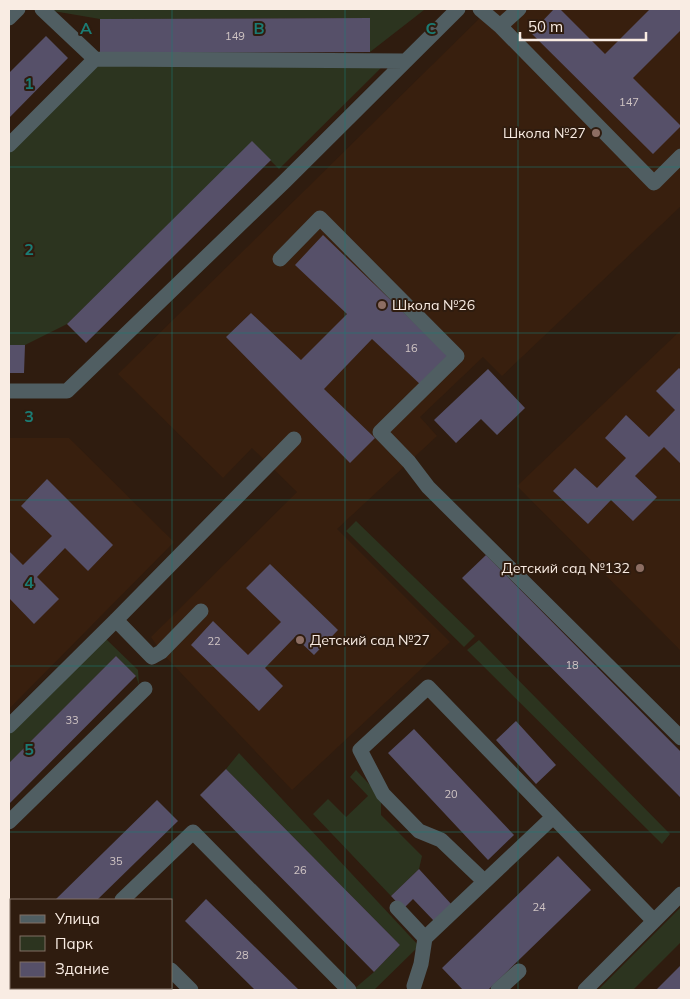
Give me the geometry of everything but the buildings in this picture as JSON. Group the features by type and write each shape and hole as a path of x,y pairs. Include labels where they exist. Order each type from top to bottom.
{"street":[{"path":"9,18 18,9"},
{"path":"42,9 94,59 405,61"},
{"path":"9,391 68,391 278,188 458,9"},
{"path":"480,9 500,26 654,183 681,156"},
{"path":"500,26 519,9"},
{"path":"9,146 94,59"},
{"path":"280,259 320,218 457,356 380,432 409,462 428,487 681,738"},
{"path":"9,726 294,439"},
{"path":"116,620 152,657 161,652 201,612"},
{"path":"484,881 441,840 419,831 383,794 360,750 428,687 654,921"},
{"path":"9,822 144,689"},
{"path":"413,989 421,964 425,938 553,817"},
{"path":"123,899 193,832 349,990"},
{"path":"585,990 681,894"},
{"path":"397,908 425,938"},
{"path":"172,971 191,990"},
{"path":"498,990 519,971"}],"shaded area":[{"path":"489,9 681,9 681,206 502,376 483,357 420,417 437,436 337,529 450,642 292,790 161,652 151,637 297,492 252,448 223,478 118,374"},
{"name":"Детский сад №132","path":"681,330 681,651 517,486"},
{"path":"9,438 69,438 174,542 9,709"}],"green space":[{"path":"56,9 424,10 370,52 370,18 100,19 53,11"},
{"path":"95,59 388,61 279,169 252,142 67,324 25,345 9,345 9,145"},
{"path":"356,521 475,636 464,647 346,531"},
{"path":"105,638 138,670 139,685 136,676 116,656 9,763 9,734"},
{"path":"479,640 670,834 662,844 467,650"},
{"path":"239,753 419,946 374,990 354,989 374,972 400,945 226,769"},
{"path":"356,770 381,797 381,815 422,856 419,869 391,896 313,814 328,799 346,817 368,796 350,777"},
{"path":"681,907 681,942 633,990 598,990"}],"place":[{"name":"Школа №27","path":"596,133"},
{"name":"Школа №26","path":"382,305"},
{"name":"Детский сад №132","path":"640,568"},
{"name":"Детский сад №27","path":"300,640"}]}
